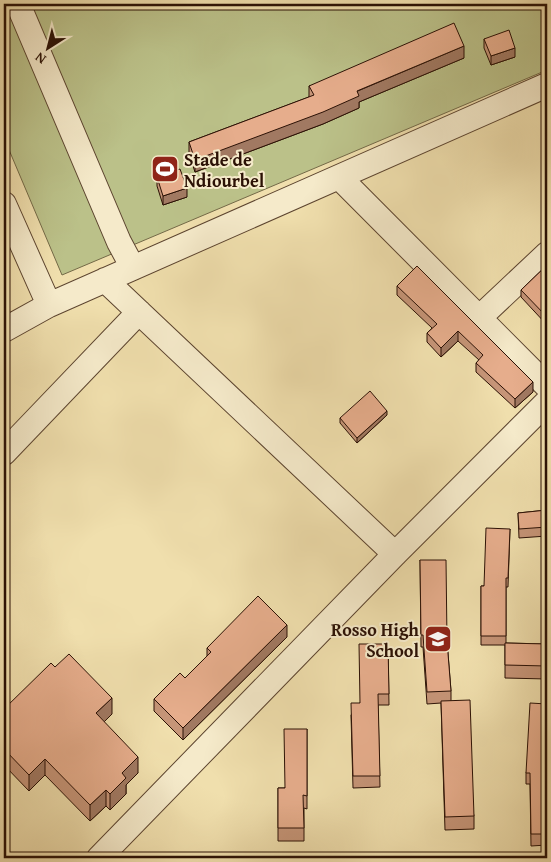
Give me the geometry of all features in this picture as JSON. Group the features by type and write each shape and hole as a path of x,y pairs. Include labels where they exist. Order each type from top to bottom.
{"street":[{"path":"18,4 120,242 133,268"},
{"path":"4,330 48,305 547,85"},
{"path":"339,177 547,386"},
{"path":"4,204 48,305"},
{"path":"479,318 547,254"},
{"path":"105,280 395,554"},
{"path":"4,453 139,312"},
{"path":"99,858 395,554 547,402"}],"green space":[{"name":"Stade de Ndiourbel","path":"4,4 547,4 547,70 62,275 4,138"}],"building":[{"path":"454,23 464,46 357,91 359,96 323,112 195,160 189,142 314,95 309,86"},
{"path":"509,30 515,48 491,56 484,39"},
{"path":"180,169 187,188 163,196 157,177"},
{"path":"547,265 547,317 521,290"},
{"path":"417,266 533,382 515,399 476,363 483,355 458,331 441,348 427,333 437,324 397,286"},
{"path":"370,391 387,411 357,438 340,418"},
{"path":"547,510 547,527 519,529 518,513"},
{"path":"486,528 510,529 508,578 506,578 506,636 481,636 481,586 484,586"},
{"path":"420,560 446,560 447,641 451,691 427,692 423,635 421,635"},
{"path":"258,596 287,625 183,728 154,699 180,673 185,678 211,652 207,648"},
{"path":"505,643 547,644 547,666 505,665"},
{"path":"359,644 388,644 389,694 378,694 380,776 353,776 351,703 360,703"},
{"path":"69,654 112,698 96,713 138,757 122,773 126,778 110,794 106,790 90,805 45,759 29,775 4,749 4,709 51,663 55,667"},
{"path":"470,700 474,816 445,817 441,701"},
{"path":"530,703 547,704 547,834 531,834 530,773 526,773"},
{"path":"284,729 307,729 307,796 303,795 304,828 278,828 278,788 285,788"},
{"path":"306,855 354,855 354,858 306,858"}],"place":[{"name":"Stade de Ndiourbel","path":"165,169"},
{"name":"Rosso High School","path":"438,639"}]}
